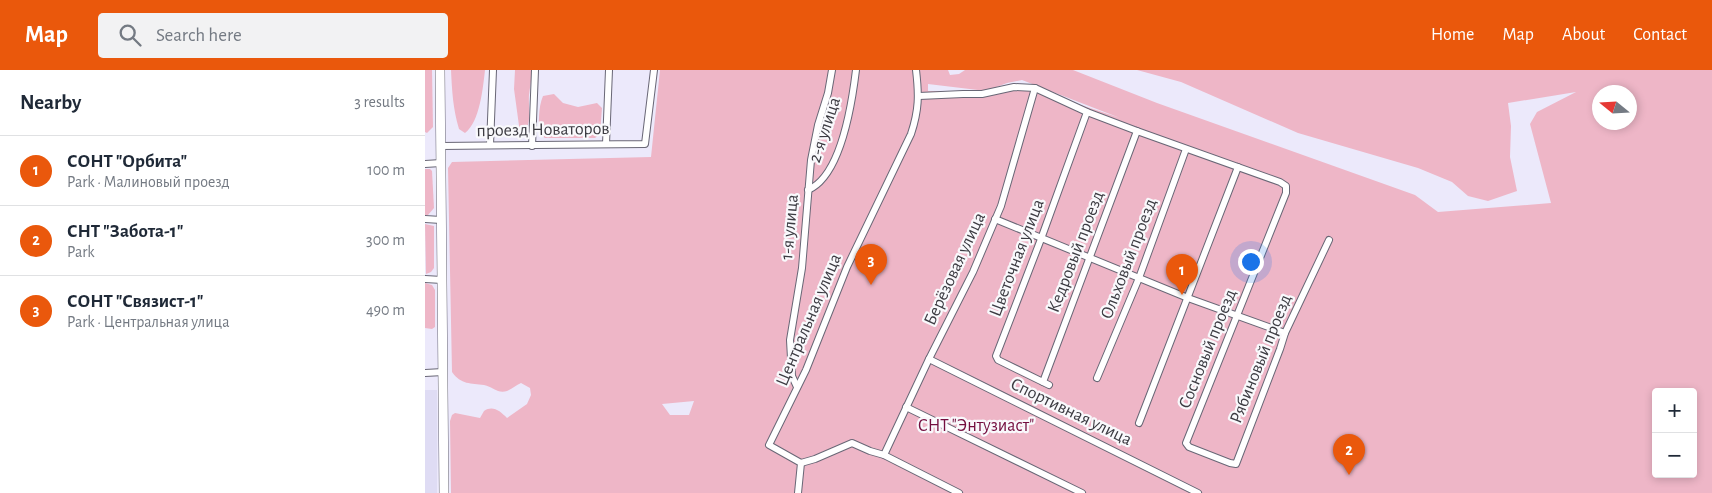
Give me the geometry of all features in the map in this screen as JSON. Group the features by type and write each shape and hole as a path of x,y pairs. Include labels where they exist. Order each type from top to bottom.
{"main road":[{"path":"440,70 444,493"}],"street":[{"path":"490,146 493,70"},
{"path":"532,146 535,70"},
{"path":"606,144 609,70"},
{"name":"проезд Новаторов","path":"441,146 645,144 653,70"},
{"name":"1-я улица","path":"797,387 792,376 789,346 802,268 808,190 814,144 828,93 832,70"},
{"name":"2-я улица","path":"808,190 819,184 827,174 835,156 848,116 856,70"},
{"name":"Центральная улица","path":"801,463 769,445 813,354 847,267 911,134 918,111 919,96 916,70"},
{"path":"919,96 982,94 1014,87 1035,88 1087,112 1186,150 1238,167 1139,423"},
{"name":"Берёзовая улица","path":"884,455 929,359 959,301 995,219 1012,171 1035,88"},
{"name":"Цветочная улица","path":"1046,384 998,360 996,356 1087,112"},
{"name":"Кедровый проезд","path":"1046,384 1089,257 1137,131"},
{"name":"Ольховый проезд","path":"1097,378 1139,278 1186,150"},
{"path":"425,164 441,164"},
{"name":"Сосновый проезд","path":"1208,454 1189,447 1186,442 1286,192 1286,186 1280,182 1238,167"},
{"path":"995,219 1188,298 1285,333"},
{"path":"425,220 441,220"},
{"name":"Рябиновый проезд","path":"1208,454 1235,464 1285,333 1329,240"},
{"path":"425,279 442,280"},
{"name":"Спортивная улица","path":"929,359 1198,493"},
{"path":"425,373 443,372"},
{"path":"906,407 1082,493"},
{"path":"798,493 801,463 852,443 884,455 959,493"}],"shaded area":[{"path":"425,390 437,390 437,493 425,493"}],"green space":[{"path":"425,70 432,70 433,127 427,133 425,132"},
{"path":"451,70 485,70 482,95 477,113 470,128 465,133 459,129 457,122"},
{"path":"515,70 532,70 529,95 529,121 522,134 520,133 514,89"},
{"name":"СНТ \"Энтузиаст\"","path":"660,70 948,70 950,75 959,74 965,70 1073,70 1157,103 1415,195 1438,212 1551,203 1530,124 1537,112 1576,92 1508,103 1511,126 1510,157 1517,191 1488,201 1468,196 1452,182 1418,168 1298,133 1181,82 1137,70 1712,70 1712,493 451,493 450,421 452,415 455,413 480,418 484,411 493,409 499,411 507,418 527,404 531,395 530,388 521,383 507,391 501,392 484,385 463,381 452,372 448,168 452,162 651,157","holes":["1022,80 1120,118 1036,90 994,88","928,84 978,90 978,91 928,91","694,401 689,415 670,415 662,404"]},
{"path":"554,94 563,103 578,107 597,103 602,108 600,134 595,138 545,138 539,134 541,101 543,96"},
{"path":"425,169 432,171 434,208 428,215 425,215"},
{"path":"425,224 434,226 434,268 426,274"},
{"path":"425,283 432,285 435,290 435,327 432,329 425,328"}],"place":[{"name":"СОНТ \"Связист-1\"","path":"871,285"},
{"name":"СОНТ \"Орбита\"","path":"1182,295"},
{"name":"СНТ \"Забота-1\"","path":"1349,475"}]}
